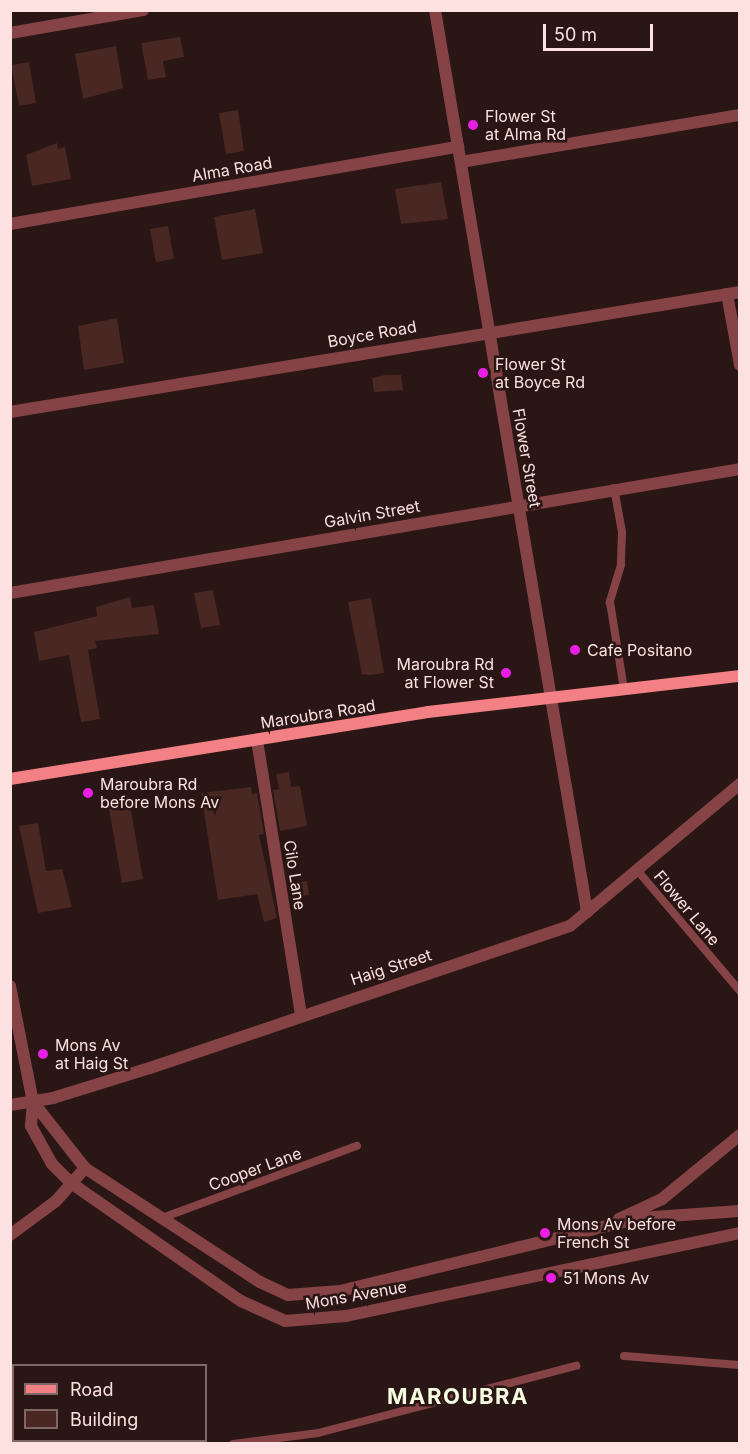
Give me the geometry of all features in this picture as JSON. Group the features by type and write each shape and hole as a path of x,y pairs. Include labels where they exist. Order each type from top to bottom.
{"main road":[{"name":"Maroubra Road","path":"10,779 551,698 740,676"}],"street":[{"path":"10,33 143,10"},
{"name":"Flower Street","path":"435,10 586,912"},
{"path":"461,162 740,115"},
{"name":"Alma Road","path":"10,224 458,147"},
{"path":"733,293 740,365"},
{"name":"Boyce Road","path":"10,412 733,293"},
{"name":"Galvin Street","path":"10,593 614,488 740,469"},
{"name":"Cilo Lane","path":"257,741 301,1015"},
{"name":"Haig Street","path":"10,1105 33,1102 150,1068 301,1015 570,926 740,784"},
{"name":"Mons Avenue","path":"10,986 33,1102 31,1126 52,1164 71,1183 241,1301 285,1321 346,1316 740,1233"},
{"name":"Mons Avenue","path":"33,1102 85,1167 260,1282 288,1295 312,1297 504,1254 601,1226 660,1216 740,1211"},
{"path":"601,1226 662,1199 740,1135"},
{"path":"10,1235 30,1223 85,1167"}],"lane":[{"path":"614,488 622,532 621,565 610,602 624,689"},
{"name":"Flower Lane","path":"637,870 740,991"},
{"name":"Cooper Lane","path":"162,1218 357,1146"},
{"path":"624,1356 740,1365"},
{"path":"233,1443 318,1433 576,1366"}],"building":[{"path":"180,37 184,57 163,61 166,77 148,80 141,43"},
{"path":"116,46 123,88 83,99 75,54"},
{"path":"29,62 36,103 19,106 11,65"},
{"path":"238,110 244,151 226,154 219,113"},
{"path":"57,143 58,149 65,147 71,179 32,186 26,155"},
{"path":"441,182 448,219 401,224 395,189"},
{"path":"255,209 263,253 222,260 214,217"},
{"path":"168,226 174,259 156,262 150,229"},
{"path":"117,318 124,363 84,370 78,326"},
{"path":"401,375 403,390 374,392 372,378"},
{"path":"213,590 220,625 201,628 194,593"},
{"path":"130,597 132,608 154,605 159,634 95,641 97,648 88,650 100,719 81,722 69,655 39,661 34,632 97,616 96,607"},
{"path":"371,598 384,673 370,675 362,674 348,602"},
{"path":"289,772 291,787 300,786 307,826 280,831 273,790 279,789 276,774"},
{"path":"251,787 252,794 257,793 264,834 259,835 277,918 264,922 257,894 218,900 201,793"},
{"path":"130,805 143,879 122,883 109,809"},
{"path":"38,823 46,871 62,869 72,907 38,913 19,826"},
{"path":"307,881 309,895 291,898 288,884"}],"place":[{"name":"Flower St at Alma Rd","path":"473,125"},
{"name":"Flower St at Boyce Rd","path":"483,373"},
{"name":"Cafe Positano","path":"575,650"},
{"name":"Maroubra Rd at Flower St","path":"506,673"},
{"name":"Maroubra Rd before Mons Av","path":"88,793"},
{"name":"Mons Av at Haig St","path":"43,1054"},
{"name":"Mons Av before French St","path":"545,1233"},
{"name":"51 Mons Av","path":"551,1278"}],"district":[{"name":"MAROUBRA","path":"458,1397"}]}
